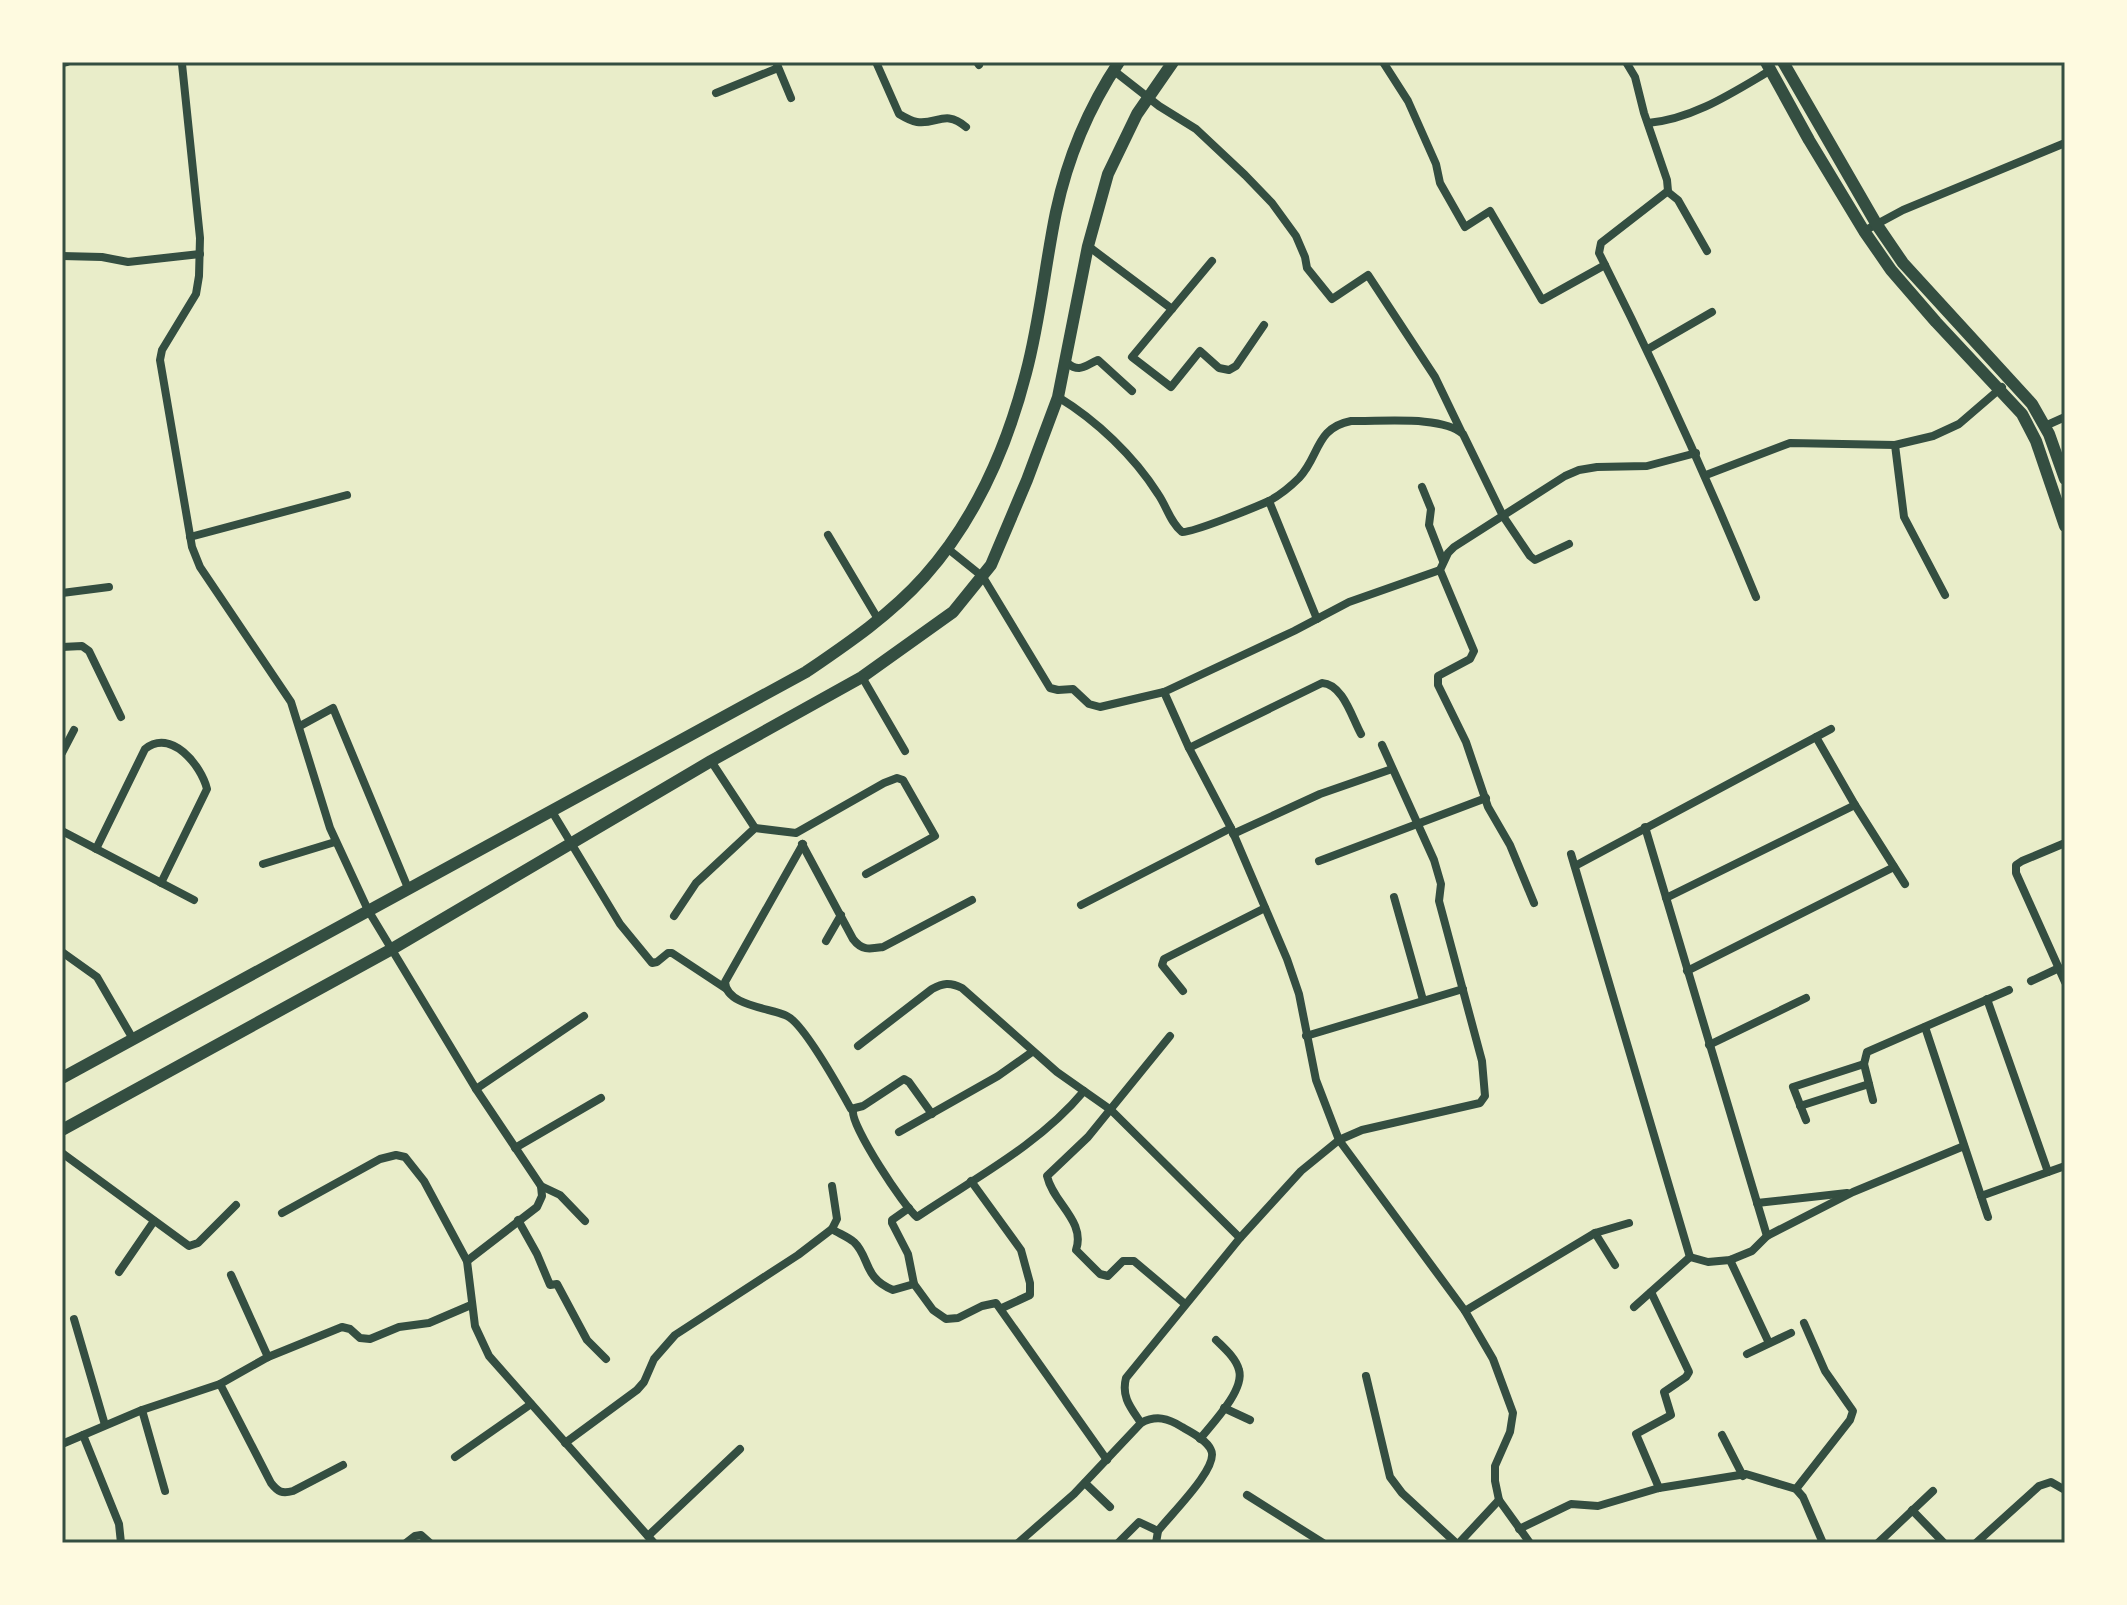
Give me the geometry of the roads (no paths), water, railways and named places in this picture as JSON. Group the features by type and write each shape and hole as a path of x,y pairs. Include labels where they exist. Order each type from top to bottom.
{"street":[{"path":"876,62 899,114 918,122 944,117 959,120 966,127"},
{"path":"62,1130 390,946 569,840 862,677 953,612 982,575 1027,480 1058,397 1067,363 1088,246 1108,174 1146,94 1173,62"},
{"path":"1383,62 1408,101 1436,164 1440,183 1465,227 1490,211 1542,300 1605,265"},
{"path":"1626,62 1635,77 1668,192 1678,200 1707,251"},
{"path":"1783,62 1882,222 1903,263 2000,388 2026,396 2045,426 2065,479"},
{"path":"182,64 200,254 196,294 162,350 160,360 190,537 207,580 283,688 300,726 335,842 370,913 476,1089 541,1186 542,1196 537,1207 467,1261"},
{"path":"716,93 777,65 791,98"},
{"path":"62,1078 370,913 408,888 554,815 806,672 861,634 923,578 950,550 988,481 1008,430 1027,372 1056,209 1079,139 1102,87 1117,69 1208,139 1272,203 1296,236 1315,280 1332,299 1368,275 1435,377 1503,516 1535,560 1569,544"},
{"path":"1648,123 1683,117 1730,94 1766,70 1891,270 2015,403 2031,427 2065,526"},
{"path":"1864,231 1903,210 2065,143"},
{"path":"1668,192 1601,243 1598,250 1696,453 1756,597"},
{"path":"1088,246 1172,309"},
{"path":"62,256 102,257 117,262 200,254"},
{"path":"1212,261 1132,357 1171,387 1200,351 1219,368 1229,370 1236,366 1264,325"},
{"path":"1648,349 1712,312"},
{"path":"1067,363 1075,369 1083,369 1098,360 1132,391"},
{"path":"1706,475 1790,443 1895,445 1948,430 1969,417 2000,388"},
{"path":"1058,397 1074,407 1127,455 1158,494 1175,526 1182,532 1199,530 1269,501 1298,479 1328,430 1338,424 1351,421 1438,423 1456,428 1463,434"},
{"path":"2045,426 2065,417"},
{"path":"1895,445 1904,517 1945,595"},
{"path":"950,550 982,575 1050,688 1073,689 1089,704 1100,707 1164,692 1349,602 1441,566 1454,547 1579,470 1647,466 1696,453"},
{"path":"1422,487 1431,509 1429,525 1441,566 1474,651 1470,659 1441,674 1436,680 1466,742 1486,798 1515,854 1534,903"},
{"path":"190,537 347,495"},
{"path":"1269,501 1317,619"},
{"path":"828,535 878,619"},
{"path":"62,593 109,587"},
{"path":"62,647 82,646 89,651 121,717"},
{"path":"862,677 905,751"},
{"path":"1189,748 1322,683 1335,687 1361,734"},
{"path":"1164,692 1232,831 1299,994 1316,1080 1339,1140 1465,1311 1493,1359 1513,1413 1510,1432 1495,1466 1499,1500 1530,1543"},
{"path":"300,726 333,708 408,888"},
{"path":"1575,866 1831,729"},
{"path":"62,753 74,730"},
{"path":"1816,737 1905,884"},
{"path":"96,849 145,749 153,742 175,746 198,768 207,789 161,883"},
{"path":"1141,1423 1125,1398 1126,1378 1240,1238 1301,1171 1339,1140 1362,1130 1483,1101 1485,1096 1482,1061 1439,901 1441,884 1434,860 1382,745"},
{"path":"711,761 755,828 796,833 884,783 897,778 903,780 935,836 866,874"},
{"path":"1081,905 1232,831 1320,794 1392,769"},
{"path":"1319,861 1486,798"},
{"path":"1666,898 1855,805"},
{"path":"554,815 620,924 654,964 664,955 672,953 729,993 755,1007 790,1017 799,1026 853,1111 856,1126 917,1217 1018,1151 1046,1129 1084,1091"},
{"path":"1645,827 1767,1236"},
{"path":"674,916 696,883 755,828"},
{"path":"62,831 194,900"},
{"path":"796,833 858,946 868,950 883,947 972,900"},
{"path":"263,864 335,842"},
{"path":"2065,843 2016,865 2016,873 2065,982"},
{"path":"725,988 725,982 803,844"},
{"path":"1571,854 1690,1257"},
{"path":"1687,971 1894,867"},
{"path":"1394,897 1423,1000"},
{"path":"1183,991 1162,965 1164,959 1265,908"},
{"path":"826,941 841,915"},
{"path":"62,952 97,977 133,1039"},
{"path":"2031,981 2059,968"},
{"path":"858,1046 919,997 942,984 962,988 1032,1052 1111,1110 1240,1238"},
{"path":"1306,1036 1463,989"},
{"path":"1873,1100 1864,1057 1873,1048 2009,990"},
{"path":"1709,1045 1806,998"},
{"path":"1987,999 2048,1172"},
{"path":"476,1089 584,1016"},
{"path":"1925,1027 1988,1217"},
{"path":"1170,1036 1088,1137 1049,1172 1047,1181 1077,1229 1080,1241 1076,1250 1100,1274 1108,1276 1123,1261 1134,1261 1185,1304"},
{"path":"899,1132 998,1076 1032,1052"},
{"path":"1806,1120 1793,1087 1864,1064"},
{"path":"853,1111 904,1079 932,1114"},
{"path":"1800,1106 1869,1084"},
{"path":"515,1148 601,1098"},
{"path":"1690,1257 1708,1262 1730,1260 1752,1251 1767,1236 1853,1192 1964,1146"},
{"path":"62,1153 189,1246 198,1243 236,1205"},
{"path":"282,1213 380,1159 396,1155 405,1157 424,1181 467,1261 475,1326 489,1356 651,1540 740,1449"},
{"path":"1981,1196 2065,1166"},
{"path":"971,1181 1021,1250 1027,1270 1030,1295 1002,1308"},
{"path":"541,1186 560,1195 585,1221"},
{"path":"565,1443 644,1382 654,1359 675,1335 798,1255 832,1229 837,1219 832,1186"},
{"path":"1757,1203 1853,1192"},
{"path":"909,1208 892,1220 908,1254 914,1284 933,1310 946,1319 958,1318 996,1303 1002,1308 1107,1460"},
{"path":"518,1220 550,1285 557,1284 587,1340 606,1359"},
{"path":"119,1272 154,1221"},
{"path":"1465,1311 1595,1233 1629,1223"},
{"path":"832,1229 855,1243 866,1267 882,1286 893,1290 914,1284"},
{"path":"1595,1233 1615,1265"},
{"path":"1634,1307 1690,1257"},
{"path":"1730,1260 1769,1343"},
{"path":"231,1275 268,1357"},
{"path":"1651,1292 1689,1372 1664,1392 1671,1415 1636,1434 1659,1488"},
{"path":"62,1444 142,1410 220,1384 268,1357 342,1327 365,1340 399,1327 429,1323 471,1305"},
{"path":"74,1319 105,1425"},
{"path":"1796,1489 1850,1420 1853,1411 1825,1371 1804,1323"},
{"path":"1747,1354 1791,1333"},
{"path":"1200,1439 1239,1383 1240,1371 1216,1340"},
{"path":"1366,1376 1390,1477 1402,1493 1458,1543 1499,1500"},
{"path":"220,1384 278,1492 293,1491 343,1465"},
{"path":"455,1457 531,1404"},
{"path":"1224,1408 1250,1420"},
{"path":"142,1410 165,1491"},
{"path":"1018,1543 1085,1483 1141,1423 1151,1418 1162,1418 1200,1439 1212,1451 1212,1465 1158,1531 1156,1543"},
{"path":"83,1435 119,1524 121,1543"},
{"path":"1722,1435 1743,1476"},
{"path":"1519,1529 1571,1504 1598,1506 1659,1488 1746,1474 1796,1489 1803,1497 1823,1543"},
{"path":"1976,1543 2039,1486 2051,1482 2065,1490"},
{"path":"1085,1483 1110,1507"},
{"path":"1878,1543 1933,1491"},
{"path":"1247,1495 1323,1543"},
{"path":"1912,1510 1944,1543"},
{"path":"1118,1543 1139,1522 1158,1531"},
{"path":"406,1543 421,1535 430,1543"}]}
